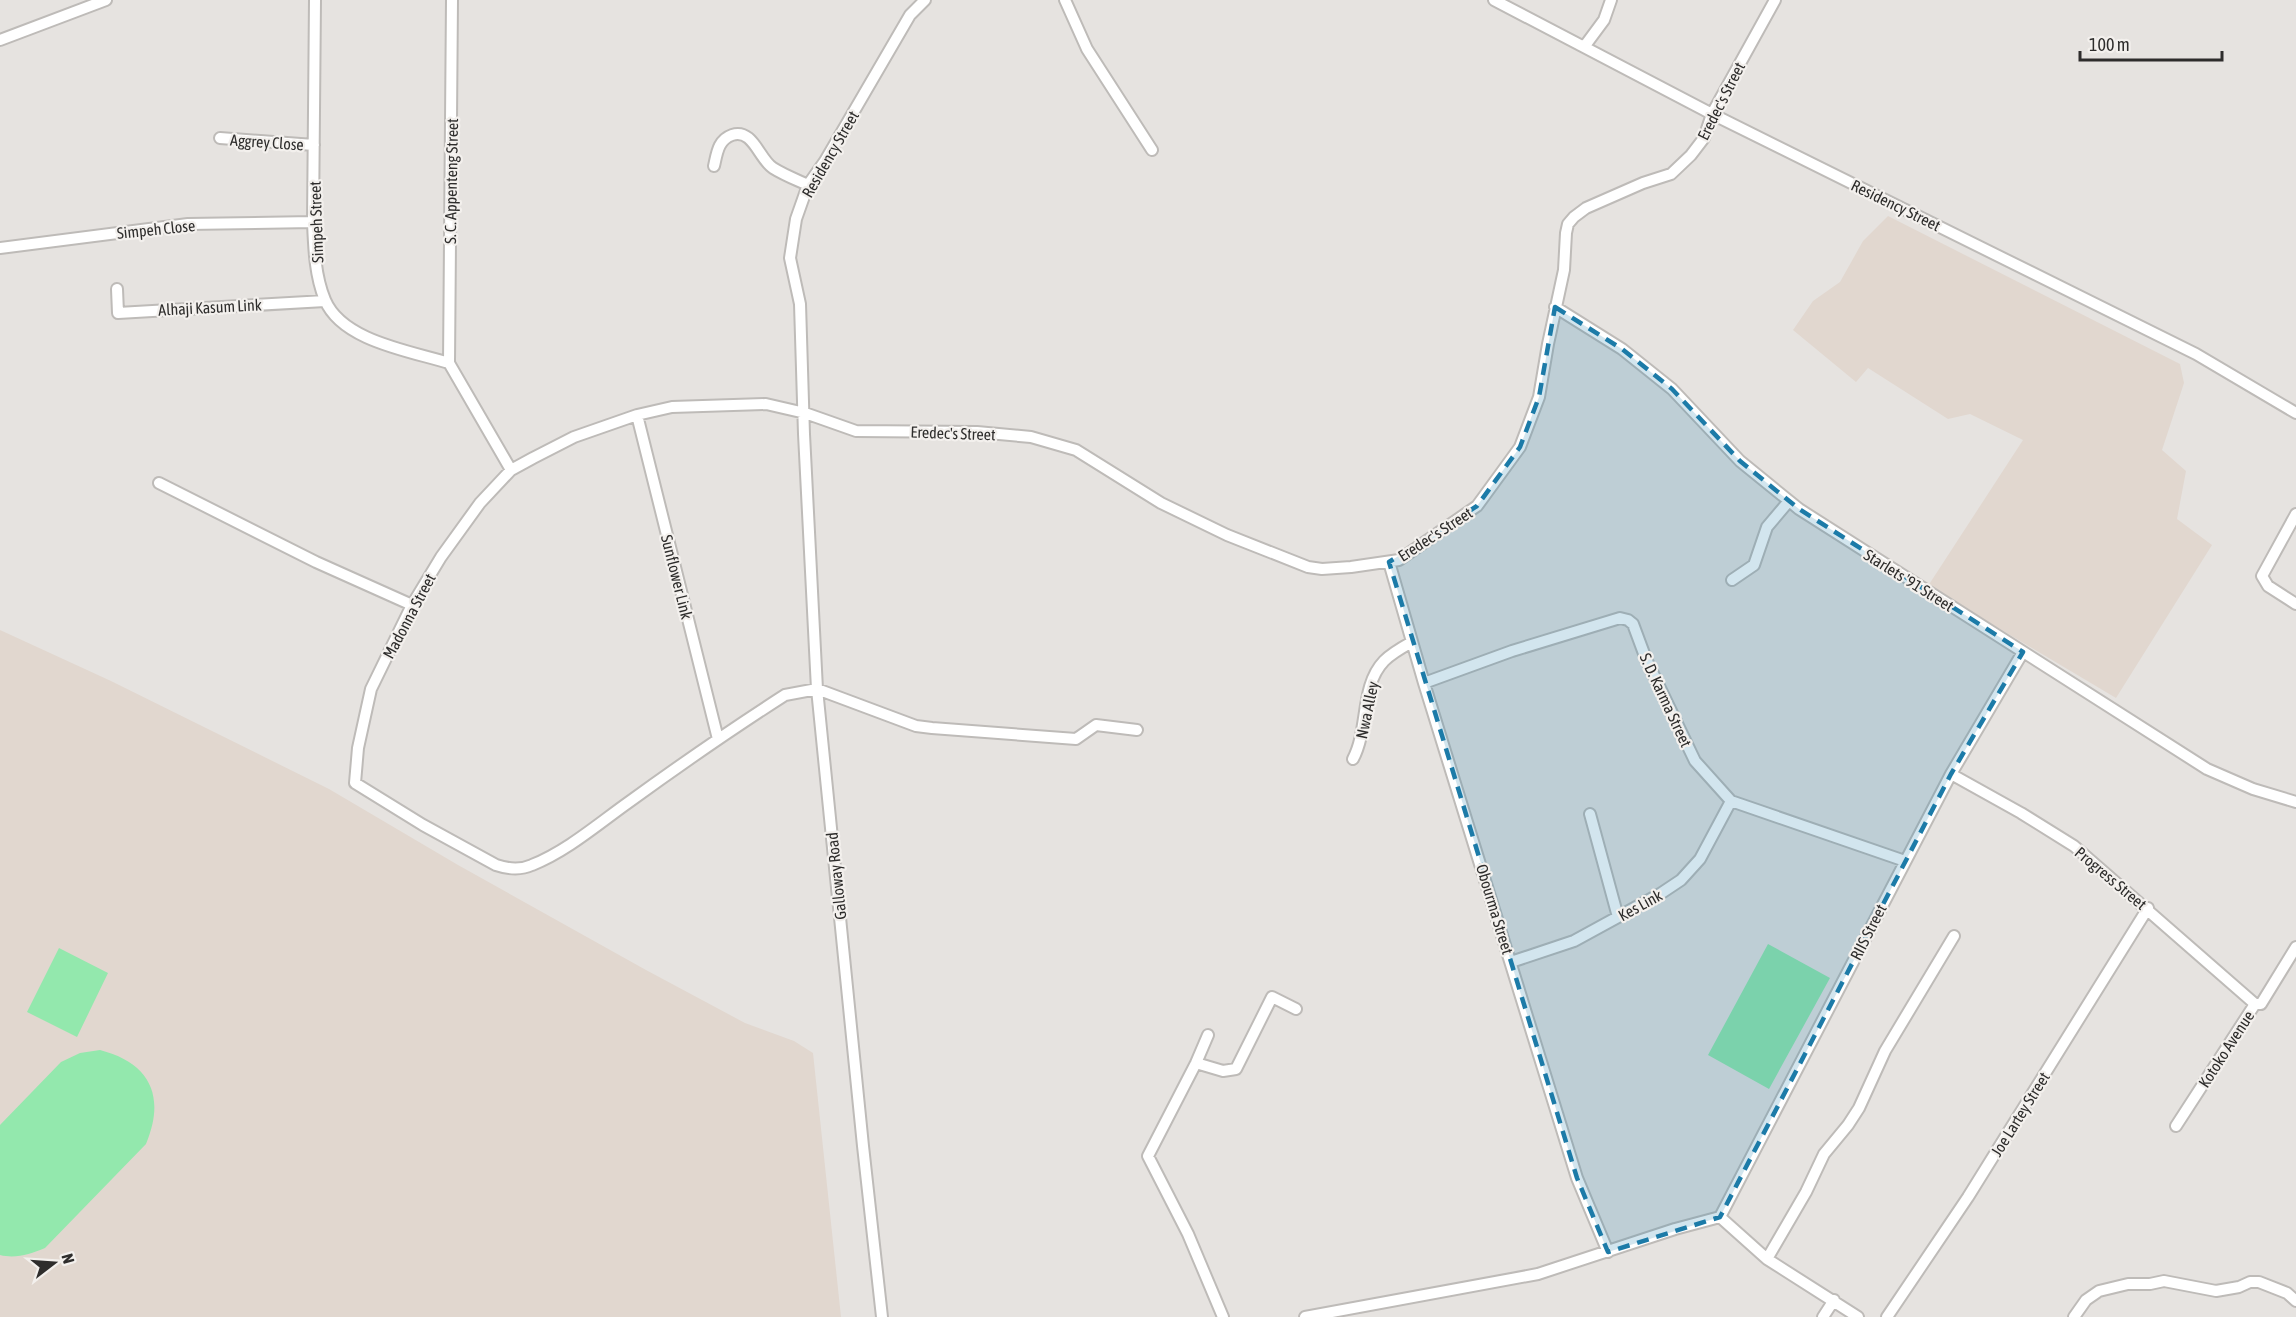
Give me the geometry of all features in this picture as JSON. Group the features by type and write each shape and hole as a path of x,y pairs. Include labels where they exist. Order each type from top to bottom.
{"street":[{"path":"0,39 106,0"},
{"name":"Simpeh Street","path":"315,0 314,257 325,301 342,324 372,340 449,363"},
{"name":"S. C. Appenteng Street","path":"449,363 452,0"},
{"name":"Residency Street","path":"804,434 800,304 790,258 796,219 808,185 831,151 910,15 925,0"},
{"path":"1065,0 1087,49 1152,150"},
{"name":"Residency Street","path":"1494,0 1712,114 2196,354 2296,413"},
{"path":"1584,47 1604,20 1611,0"},
{"name":"Eredec's Street","path":"805,413 843,427 870,432 948,431 1031,436 1076,450 1161,503 1227,535 1308,567 1322,568 1399,560 1477,506 1520,447 1539,397 1564,270 1566,233 1569,224 1574,217 1601,201 1671,174 1691,155 1704,138 1712,114 1775,0"},
{"path":"714,166 718,146 725,138 734,134 743,134 754,142 763,159 773,168 808,185"},
{"name":"Aggrey Close","path":"220,138 314,145"},
{"name":"Simpeh Close","path":"0,248 188,224 313,222"},
{"name":"Alhaji Kasum Link","path":"117,289 118,313 325,301"},
{"name":"Starlets '91 Street","path":"1555,307 1622,349 1672,389 1740,461 1789,501 1882,563 2207,769 2253,789 2296,802"},
{"path":"449,363 511,471"},
{"name":"Madonna Street","path":"718,739 565,847 532,866 521,868 496,865 423,825 355,783 358,748 371,689 412,605 441,557 480,503 511,471 574,437 637,415 672,407 766,404 805,413"},
{"name":"Sunflower Link","path":"637,415 718,739"},
{"name":"Galloway Road","path":"804,434 817,689 882,1317"},
{"path":"159,483 316,562 412,605"},
{"path":"1732,580 1754,565 1767,527 1789,501"},
{"path":"2296,514 2262,576 2268,586 2296,604"},
{"name":"Obourma Street","path":"1389,562 1424,683 1577,1178 1608,1252"},
{"name":"S. D. Karma Street","path":"1424,683 1512,651 1620,618 1628,620 1633,624 1646,659 1695,761 1731,801 1905,861"},
{"name":"Nwa Alley","path":"1353,759 1361,739 1372,679 1385,659 1412,642"},
{"name":"RIIS Street","path":"1720,1218 1951,774 2023,652"},
{"path":"718,739 785,695 817,689 916,726 1076,739 1096,725 1137,730"},
{"name":"Progress Street","path":"1951,774 2074,846 2148,908 2254,1004"},
{"name":"Kes Link","path":"1511,962 1574,941 1681,880 1700,860 1731,801"},
{"path":"1590,814 1618,917"},
{"name":"Joe Lartey Street","path":"1887,1317 1968,1197 2148,908"},
{"path":"1767,1259 1806,1192 1824,1154 1859,1108 1885,1051 1954,936"},
{"name":"Kotoko Avenue","path":"2176,1126 2254,1004 2261,1004 2296,947"},
{"path":"1196,1063 1223,1071 1236,1069 1272,997 1296,1009"},
{"path":"1208,1035 1148,1156 1188,1234 1223,1317"},
{"path":"1305,1317 1338,1313 1538,1274 1674,1229 1720,1218 1767,1259 1858,1317"},
{"path":"2074,1317 2085,1300 2099,1291 2128,1284 2150,1284 2164,1281 2216,1292 2250,1282 2259,1282 2287,1293 2296,1300"},
{"path":"1823,1317 1834,1300"}],"highlighted area":[{"path":"1555,307 1622,349 1672,389 1740,461 1799,509 2023,652 1951,774 1720,1217 1608,1252 1577,1178 1389,562 1477,506 1520,447 1539,397"}],"shaded area":[{"path":"1888,216 2180,364 2184,383 2162,450 2186,471 2177,519 2212,545 2116,698 1928,586 2023,440 1970,414 1948,419 1868,368 1856,382 1793,330 1813,301 1840,282 1863,241"},
{"path":"0,630 111,681 329,789 458,865 646,970 745,1023 794,1041 813,1053 841,1317 0,1317"}],"green space":[{"path":"1768,944 1830,978 1769,1089 1708,1055"},
{"path":"59,948 108,973 77,1037 27,1012"},
{"path":"100,1050 131,1063 142,1073 149,1084 154,1111 152,1127 146,1144 45,1248 17,1256 0,1255 0,1125 61,1062 80,1053"}]}
